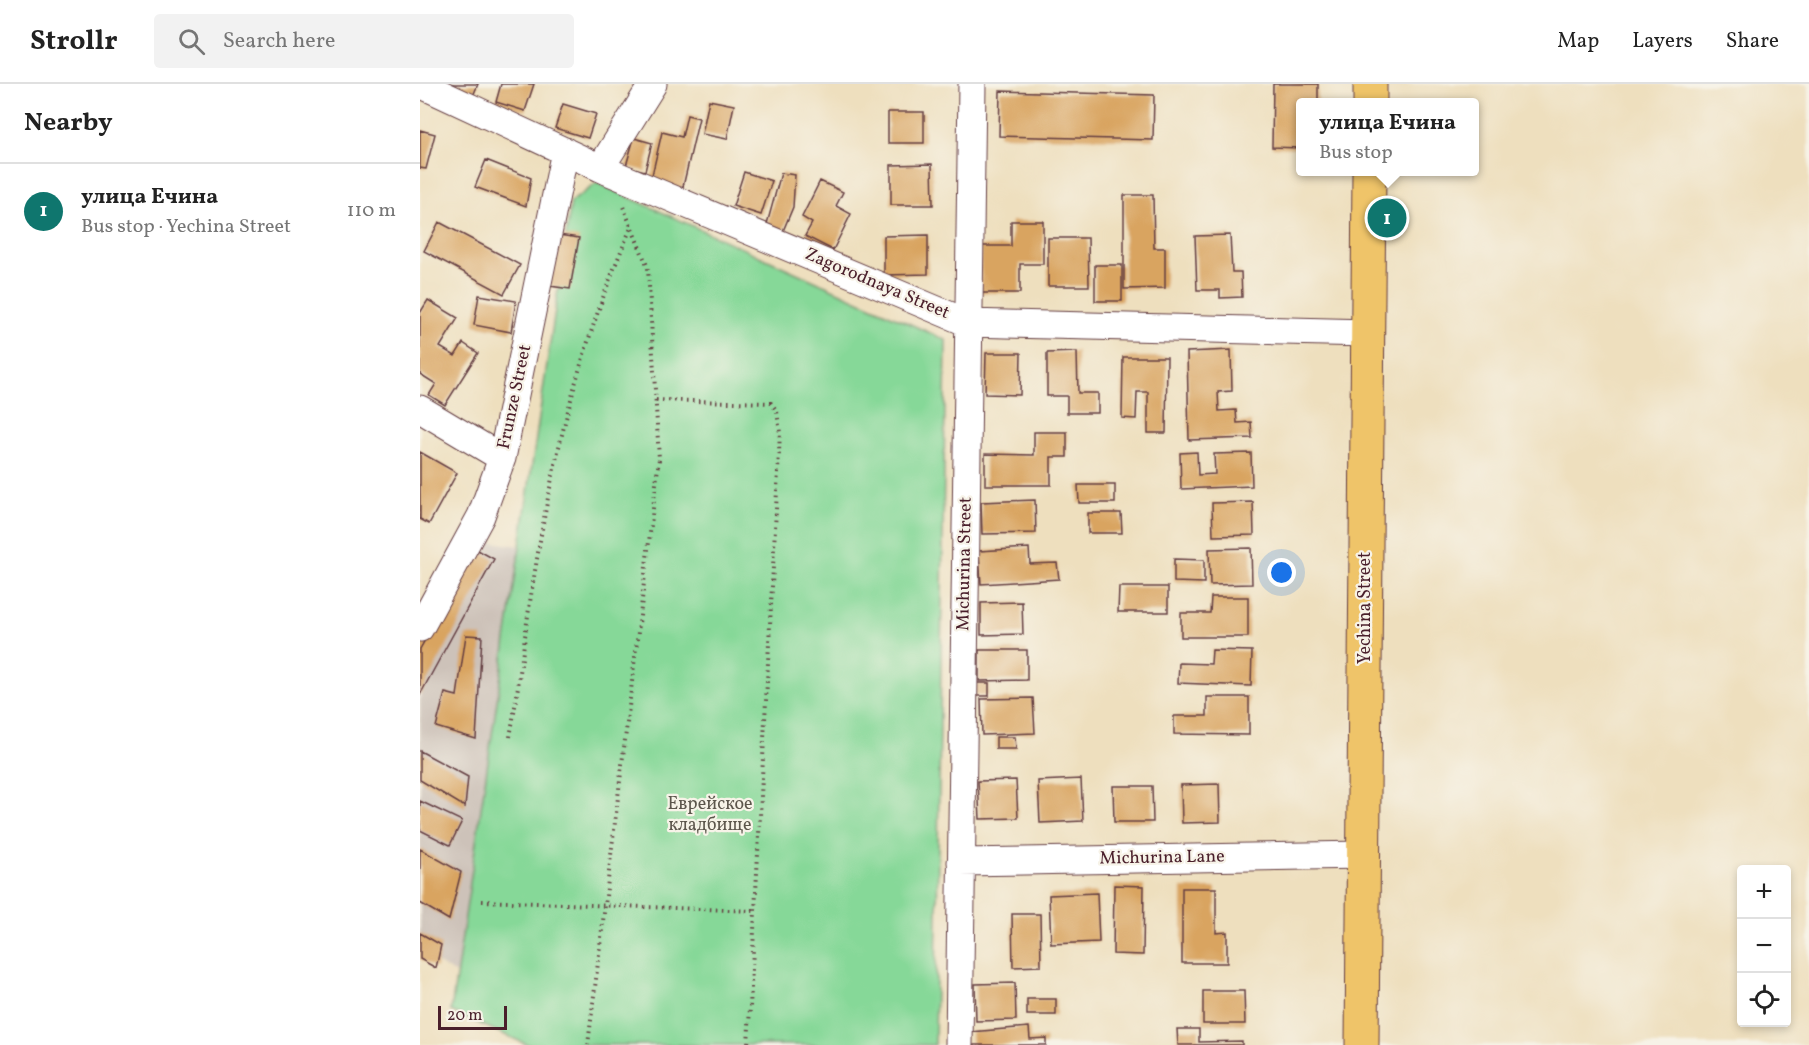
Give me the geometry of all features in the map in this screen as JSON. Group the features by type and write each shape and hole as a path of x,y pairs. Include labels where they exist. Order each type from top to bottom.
{"main road":[{"name":"Yechina Street","path":"1362,1045 1369,176"}],"street":[{"name":"Zagorodnaya Street","path":"420,84 604,169 968,323 1368,333"},
{"path":"604,169 653,84"},
{"name":"Michurina Street","path":"959,1045 972,84"},
{"name":"Frunze Street","path":"420,628 481,516 502,458 565,151"},
{"path":"420,409 502,458"},
{"name":"Michurina Lane","path":"961,862 1363,855"}],"path":[{"path":"588,1045 659,459 648,268 604,169"},
{"path":"510,737 536,564 567,415 615,265 631,227"},
{"path":"656,400 771,404 777,411 780,433 772,630 748,1045"},
{"path":"482,901 756,911"}],"shaded area":[{"path":"491,542 520,546 456,974 420,953 420,668"}],"green space":[{"name":"Еврейское кладбище","path":"597,183 946,340 935,1045 528,1045 451,1011 571,202"}],"building":[{"path":"445,84 478,84 473,96"},
{"path":"501,84 534,84 525,111 496,102"},
{"path":"1273,84 1318,84 1318,98 1296,98 1296,148 1272,147"},
{"path":"1000,91 1154,95 1153,140 999,136"},
{"path":"709,100 734,105 727,139 702,134"},
{"path":"563,104 596,114 588,138 555,128"},
{"path":"888,112 924,112 924,143 888,143"},
{"path":"687,115 699,118 682,191 650,184 662,132 682,137"},
{"path":"420,130 435,134 426,169 420,168"},
{"path":"634,138 652,143 645,171 626,166"},
{"path":"486,160 531,178 526,206 475,187"},
{"path":"932,164 933,205 891,205 891,165"},
{"path":"744,172 772,181 761,215 733,206"},
{"path":"781,173 795,175 793,207 783,231 767,224"},
{"path":"820,181 843,192 836,206 851,214 833,250 805,236 812,223 802,217"},
{"path":"1124,195 1153,195 1154,248 1165,248 1165,288 1124,289"},
{"path":"1405,209 1405,226 1394,227 1393,210"},
{"path":"1011,221 1043,221 1043,264 1020,264 1020,293 981,293 980,246 1011,246"},
{"path":"439,222 520,265 504,294 424,251"},
{"path":"558,235 579,238 570,289 550,286"},
{"path":"928,235 928,274 884,275 884,236"},
{"path":"1230,235 1232,272 1241,272 1242,297 1220,298 1220,290 1197,290 1195,236"},
{"path":"1048,238 1088,238 1089,286 1048,286"},
{"path":"1095,265 1122,265 1122,301 1095,301"},
{"path":"479,295 516,301 511,332 474,325"},
{"path":"428,300 458,318 440,347 455,356 463,343 478,353 445,405 429,395 436,384 420,374 420,313"},
{"path":"1231,350 1232,391 1218,392 1219,411 1236,410 1237,423 1251,422 1252,438 1189,440 1187,352"},
{"path":"1077,352 1078,393 1098,393 1098,413 1067,413 1067,396 1047,396 1047,353"},
{"path":"986,353 1021,353 1020,395 985,394"},
{"path":"1123,357 1167,357 1166,433 1148,433 1148,392 1137,392 1136,419 1122,418"},
{"path":"1034,432 1067,432 1067,457 1051,457 1051,485 985,485 985,454 1034,455"},
{"path":"420,452 457,473 429,524 420,519"},
{"path":"1197,452 1198,475 1215,474 1214,454 1251,453 1252,486 1181,489 1180,453"},
{"path":"1078,485 1115,485 1115,503 1079,503"},
{"path":"1035,500 1036,533 982,534 981,502"},
{"path":"1253,502 1254,535 1213,536 1212,503"},
{"path":"1088,513 1121,513 1122,533 1088,533"},
{"path":"1029,548 1030,564 1057,563 1059,579 981,584 979,551"},
{"path":"1251,548 1252,584 1210,585 1209,549"},
{"path":"476,549 494,559 420,695 420,649"},
{"path":"1174,559 1204,560 1204,583 1174,582"},
{"path":"1119,587 1168,587 1168,612 1118,612"},
{"path":"1211,597 1248,597 1248,637 1181,637 1181,613 1210,613"},
{"path":"1022,602 1023,634 981,635 981,603"},
{"path":"466,635 482,636 476,739 436,727 445,693 457,696"},
{"path":"979,650 1027,650 1027,680 979,681"},
{"path":"1212,650 1252,651 1251,686 1178,683 1179,663 1211,664"},
{"path":"967,683 989,683 989,696 968,696"},
{"path":"1207,697 1249,697 1249,735 1174,734 1174,716 1207,716"},
{"path":"1033,698 1035,733 982,735 981,699"},
{"path":"996,737 1015,737 1016,749 996,749"},
{"path":"420,751 468,777 465,807 420,780"},
{"path":"1081,779 1083,821 1040,823 1038,781"},
{"path":"1016,780 1018,818 980,819 978,781"},
{"path":"1219,784 1220,822 1182,823 1181,785"},
{"path":"1113,786 1152,786 1153,822 1114,822"},
{"path":"420,801 462,821 450,845 420,830"},
{"path":"420,849 461,872 449,920 420,903"},
{"path":"1114,885 1144,886 1143,955 1113,954"},
{"path":"1182,888 1216,888 1216,933 1227,932 1227,963 1182,963"},
{"path":"1097,893 1099,942 1051,944 1049,895"},
{"path":"1012,914 1040,914 1041,966 1013,967"},
{"path":"420,933 441,945 436,968 420,959"},
{"path":"1015,983 1016,1020 976,1021 975,984"},
{"path":"1203,991 1244,991 1245,1024 1203,1024"},
{"path":"1027,999 1056,999 1056,1015 1027,1015"},
{"path":"1029,1027 1030,1039 1046,1038 1046,1045 972,1045 971,1032"},
{"path":"1177,1029 1199,1029 1199,1042 1242,1041 1242,1045 1178,1045"}],"place":[{"name":"улица Ечина","path":"1387,218"}]}
